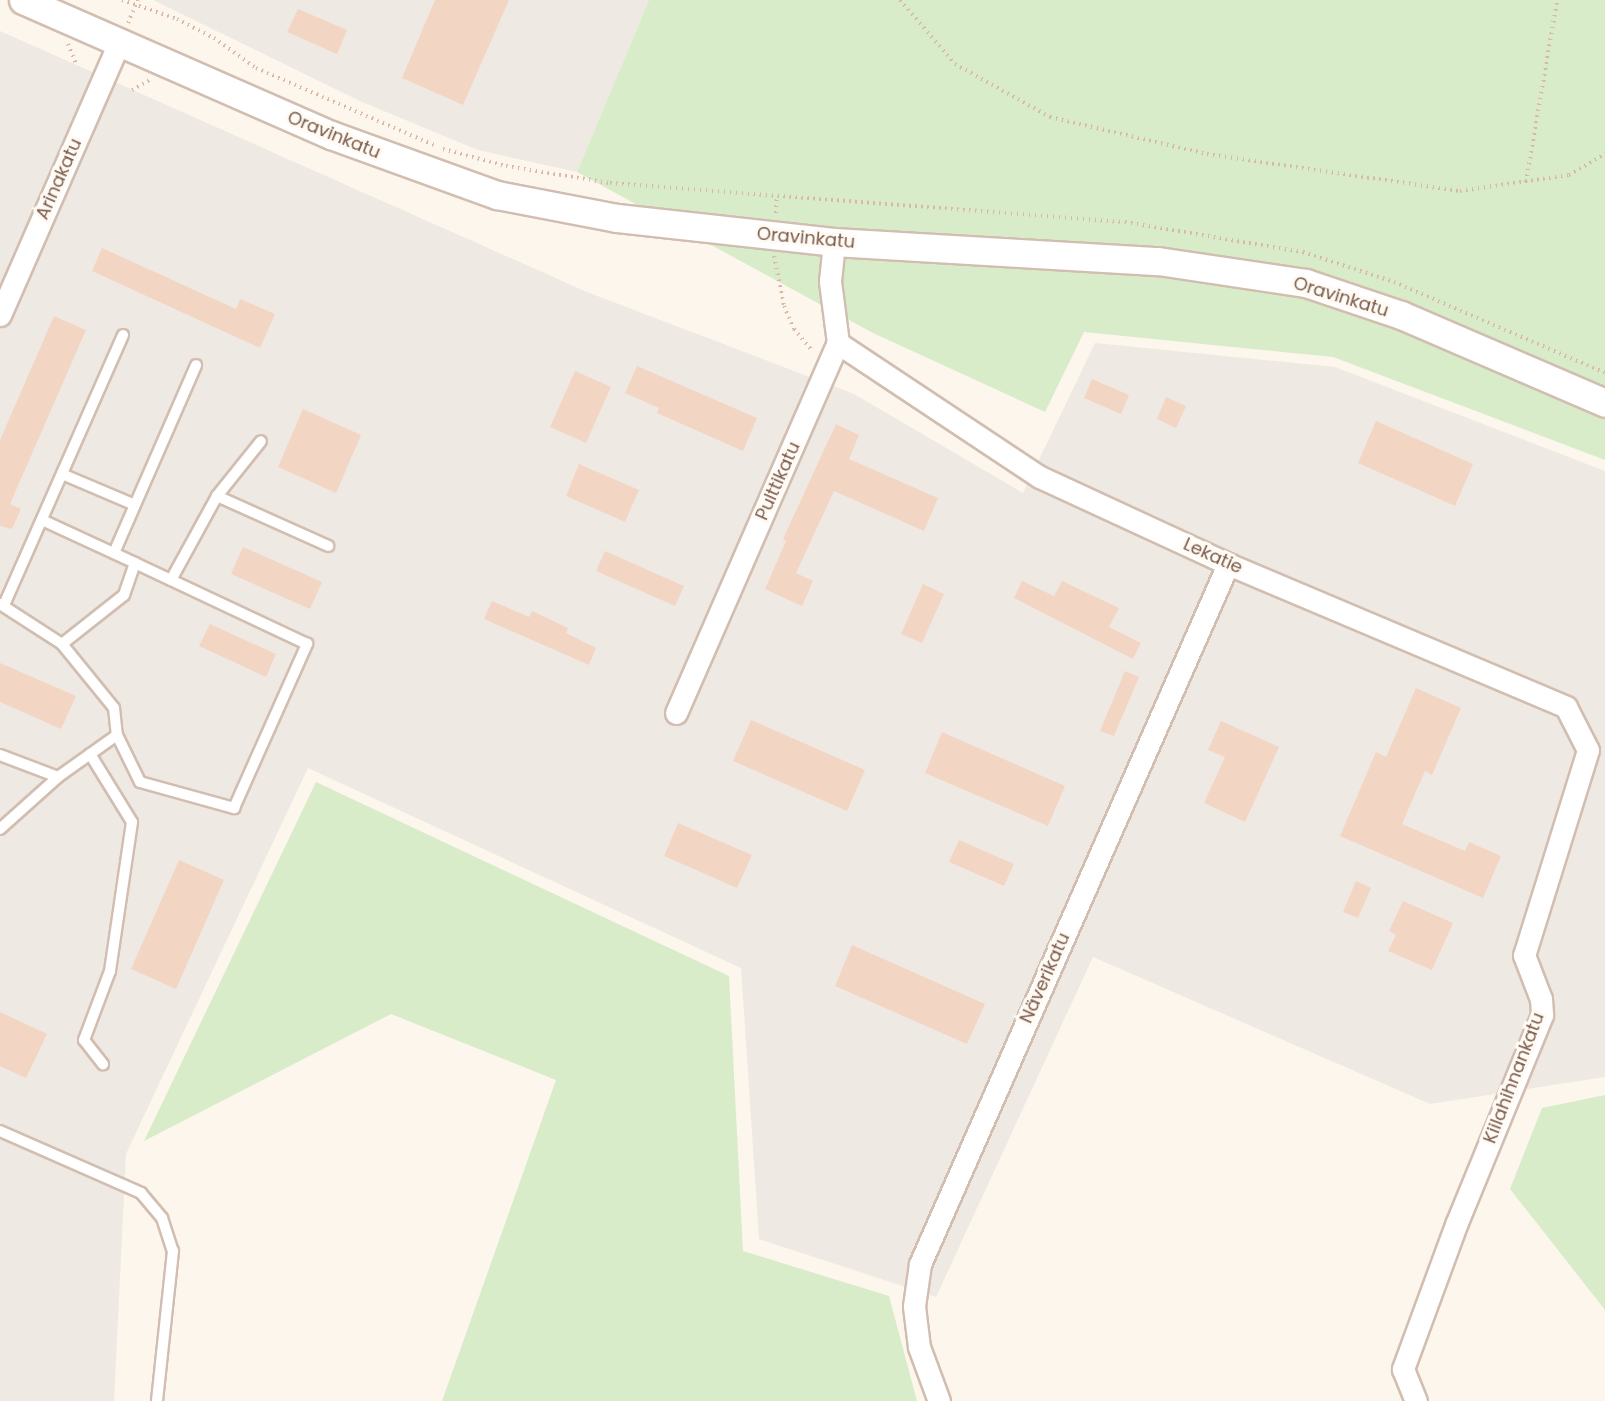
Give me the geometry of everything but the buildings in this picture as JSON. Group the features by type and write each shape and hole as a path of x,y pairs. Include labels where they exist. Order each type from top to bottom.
{"street":[{"name":"Oravinkatu","path":"23,0 331,135 497,195 617,218 834,242 1158,261 1306,283 1401,315 1605,403"},
{"name":"Arinakatu","path":"0,315 119,43"},
{"name":"Pulttikatu","path":"676,713 838,343 830,281 834,242"},
{"name":"Lekatie","path":"838,343 1040,477 1228,564 1566,707 1588,750"},
{"name":"Näverikatu","path":"939,1401 919,1347 914,1306 920,1264 1228,564"},
{"name":"Kiilahihnankatu","path":"1416,1401 1404,1369 1457,1222 1542,1015 1541,999 1524,955 1588,750"}],"lane":[{"path":"42,520 308,644 234,808 140,782 117,735 114,708 62,644 2,604 42,520 123,335"},
{"path":"114,554 196,365"},
{"path":"171,580 217,495 261,441"},
{"path":"62,474 135,505"},
{"path":"217,495 328,546"},
{"path":"62,644 124,595 135,563"},
{"path":"0,829 58,777 117,735"},
{"path":"0,754 58,777"},
{"path":"90,754 132,822 110,971 84,1040 103,1064"},
{"path":"0,1131 141,1193 162,1218 173,1251 157,1401"}],"path":[{"path":"122,0 177,19 214,38 256,68 441,148 506,166 610,183 1125,222 1302,252 1394,282 1605,374"},
{"path":"900,0 956,64 1050,117 1207,154 1460,191 1569,175 1605,154"},
{"path":"1526,182 1557,0"},
{"path":"68,44 76,64"},
{"path":"132,90 150,80"},
{"path":"777,195 774,235 777,283 794,328 816,355 830,363"}],"shaded area":[{"path":"153,0 649,0 577,172 478,150 362,102"},
{"path":"0,31 587,292 854,394 1023,493 1095,343 1335,367 1605,471 1605,1077 1430,1104 1093,957 936,1297 759,1239 741,968 308,768 126,1154 114,1401 0,1401"}],"green space":[{"path":"649,0 1605,0 1605,460 1333,357 1084,332 1045,412 873,333 577,172"},
{"path":"316,782 729,976 743,1251 889,1296 917,1401 442,1401 556,1080 391,1014 144,1141"},
{"path":"1605,1095 1605,1310 1510,1189 1542,1108"}]}
